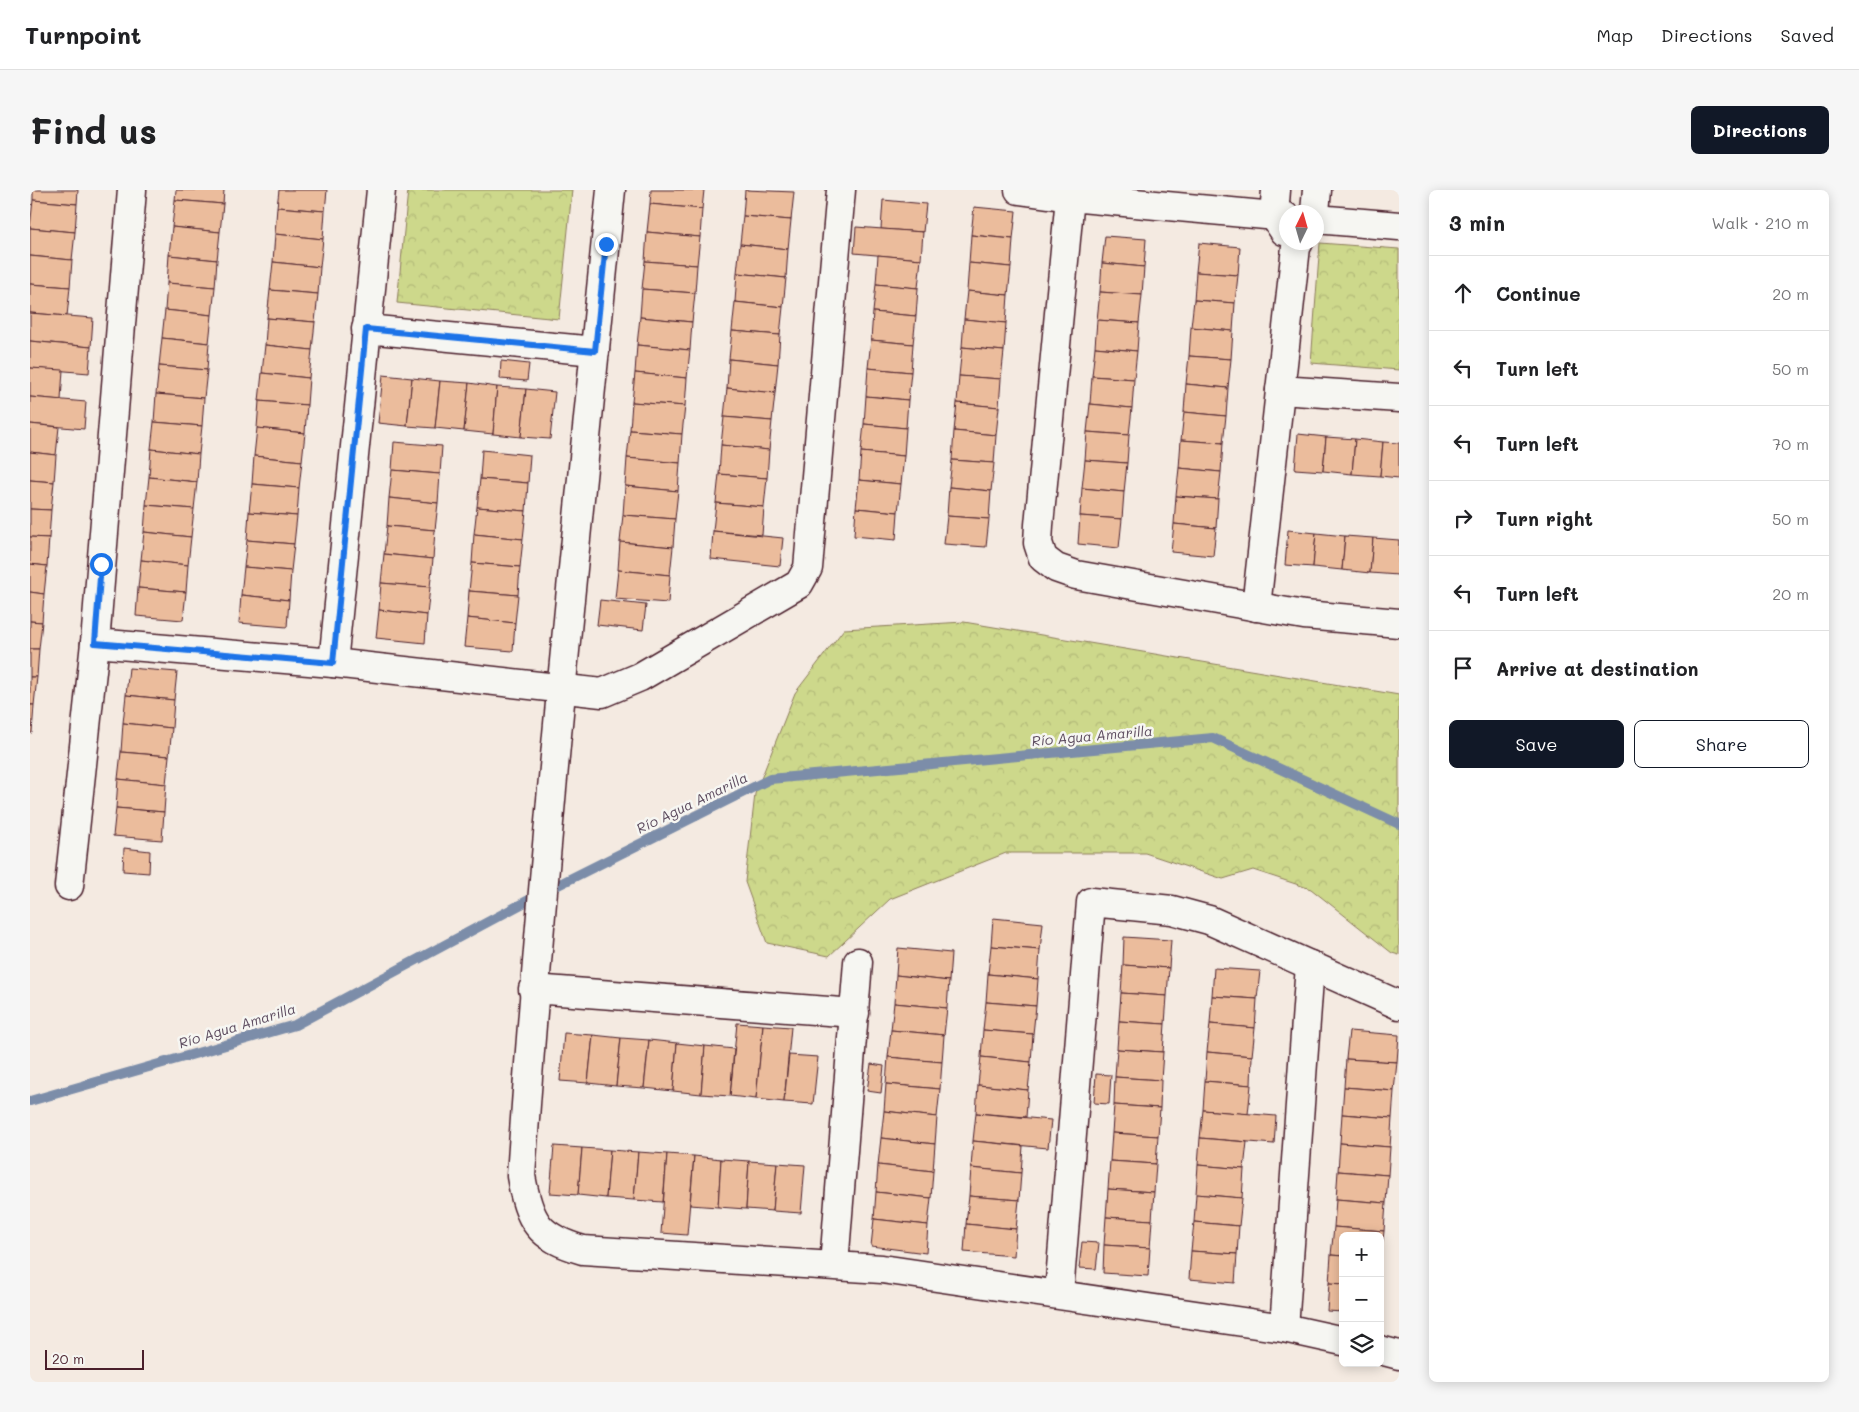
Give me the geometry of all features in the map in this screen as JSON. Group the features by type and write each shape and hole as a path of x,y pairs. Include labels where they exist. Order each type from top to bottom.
{"street":[{"path":"69,886 95,643 132,190"},
{"path":"333,663 381,190"},
{"path":"611,190 533,989 521,1176 526,1204 538,1227 559,1243 583,1250 882,1269 1059,1293 1284,1328 1339,1341"},
{"path":"95,643 333,663 602,693 640,677 799,584 808,568 841,190"},
{"path":"1020,190 1279,226"},
{"path":"1316,205 1317,190"},
{"path":"1070,197 1039,525 1038,543 1043,558 1056,568 1076,575 1304,615 1399,623"},
{"path":"1324,220 1399,226"},
{"path":"1256,607 1280,390 1286,250"},
{"path":"366,329 595,351"},
{"path":"1280,390 1399,398"},
{"path":"1059,1293 1091,902 1172,910 1209,920 1399,1005"},
{"path":"834,1265 858,962"},
{"path":"1284,1328 1310,965"},
{"path":"533,989 855,1013"},
{"path":"1384,1351 1399,1355"}],"green space":[{"path":"408,190 572,190 559,319 397,303"},
{"path":"1324,243 1399,249 1399,370 1311,363 1319,250 1324,250"},
{"path":"964,622 1399,695 1399,955 1392,953 1311,889 1253,870 1223,879 1145,853 1006,853 890,899 829,956 767,943 745,882 755,794 795,693 844,629"}],"building":[{"path":"33,190 78,190 77,204 33,200"},
{"path":"176,190 224,190 223,204 175,200"},
{"path":"279,190 327,190 325,211 277,207"},
{"path":"651,190 704,190 702,209 650,204"},
{"path":"745,190 794,192 791,220 743,216"},
{"path":"33,200 77,204 75,232 30,228"},
{"path":"175,200 223,204 220,232 172,227"},
{"path":"883,200 926,204 923,232 881,229"},
{"path":"650,204 702,209 700,237 647,232"},
{"path":"277,207 325,211 323,239 275,234"},
{"path":"974,207 1016,211 1013,239 971,235"},
{"path":"743,216 791,220 788,249 740,244"},
{"path":"172,227 220,232 217,260 169,255"},
{"path":"856,227 923,232 921,259 854,253"},
{"path":"30,228 75,232 72,260 30,256"},
{"path":"647,232 700,237 697,265 645,261"},
{"path":"275,234 323,239 320,267 273,262"},
{"path":"971,235 1013,239 1011,267 969,263"},
{"path":"1105,236 1146,239 1144,267 1102,263"},
{"path":"1199,243 1240,247 1238,275 1196,272"},
{"path":"740,244 788,249 786,278 737,273"},
{"path":"169,255 217,260 215,287 167,283"},
{"path":"878,255 921,259 918,288 876,284"},
{"path":"30,256 72,260 70,287 30,284"},
{"path":"645,261 697,265 695,293 642,289"},
{"path":"273,262 320,267 318,294 270,290"},
{"path":"969,263 1011,267 1008,295 967,291"},
{"path":"1102,263 1144,267 1142,295 1100,292"},
{"path":"1196,272 1238,275 1235,303 1194,300"},
{"path":"737,273 786,278 783,307 735,302"},
{"path":"167,283 215,287 212,315 165,310"},
{"path":"30,284 70,287 67,316 30,313"},
{"path":"876,284 918,288 916,316 873,312"},
{"path":"642,289 695,293 692,322 640,317"},
{"path":"270,290 318,294 315,322 267,318"},
{"path":"967,291 1008,295 1006,323 964,319"},
{"path":"1100,292 1142,295 1139,323 1097,320"},
{"path":"1194,300 1235,303 1233,331 1191,327"},
{"path":"735,302 783,307 780,335 732,331"},
{"path":"165,310 212,315 209,343 162,338"},
{"path":"873,312 916,316 913,344 871,340"},
{"path":"30,313 93,318 91,347 30,341"},
{"path":"640,317 692,322 690,350 637,345"},
{"path":"267,318 315,322 312,350 265,345"},
{"path":"964,319 1006,323 1004,351 962,347"},
{"path":"1097,320 1139,323 1137,351 1095,347"},
{"path":"1191,327 1233,331 1231,359 1189,356"},
{"path":"732,331 780,335 778,364 729,359"},
{"path":"162,338 209,343 207,370 159,366"},
{"path":"871,340 913,344 911,372 868,368"},
{"path":"30,341 91,347 89,373 30,368"},
{"path":"265,345 312,350 309,378 262,373"},
{"path":"637,345 690,350 687,378 635,373"},
{"path":"962,347 1004,351 1001,379 959,376"},
{"path":"1095,347 1137,351 1134,379 1092,376"},
{"path":"1189,356 1231,359 1228,388 1186,384"},
{"path":"729,359 778,364 775,393 727,388"},
{"path":"501,361 529,364 527,381 500,379"},
{"path":"159,366 207,370 204,398 156,394"},
{"path":"30,368 63,370 61,400 30,397"},
{"path":"868,368 911,372 908,400 866,396"},
{"path":"262,373 309,378 307,405 259,401"},
{"path":"635,373 687,378 685,406 632,402"},
{"path":"383,375 412,378 407,426 378,423"},
{"path":"959,376 1001,379 999,407 957,403"},
{"path":"1092,376 1134,379 1132,408 1090,404"},
{"path":"412,378 440,381 435,428 407,426"},
{"path":"440,381 469,383 464,431 435,428"},
{"path":"469,383 497,387 493,434 464,431"},
{"path":"1186,384 1228,388 1226,416 1184,412"},
{"path":"497,387 526,389 521,437 493,434"},
{"path":"727,388 775,393 772,421 724,417"},
{"path":"526,389 555,392 550,439 521,437"},
{"path":"156,394 204,398 202,426 154,422"},
{"path":"866,396 908,400 906,428 864,424"},
{"path":"30,397 86,402 84,429 30,424"},
{"path":"259,401 307,405 305,433 257,428"},
{"path":"632,402 685,406 682,434 630,430"},
{"path":"957,403 999,407 996,435 954,431"},
{"path":"1090,404 1132,408 1129,435 1087,432"},
{"path":"1184,412 1226,416 1223,443 1181,440"},
{"path":"724,417 772,421 769,450 721,445"},
{"path":"154,422 202,426 199,454 151,449"},
{"path":"30,424 59,427 56,455 30,452"},
{"path":"864,424 906,428 904,456 861,452"},
{"path":"257,428 305,433 302,461 254,456"},
{"path":"630,430 682,434 680,463 627,458"},
{"path":"954,431 996,435 994,463 952,460"},
{"path":"1087,432 1129,435 1127,463 1085,460"},
{"path":"1298,434 1326,437 1323,471 1295,469"},
{"path":"1326,437 1355,439 1352,474 1323,471"},
{"path":"1355,439 1383,442 1380,476 1352,474"},
{"path":"1181,440 1223,443 1221,472 1179,468"},
{"path":"394,442 442,446 440,474 392,470"},
{"path":"1383,442 1399,443 1399,478 1380,476"},
{"path":"721,445 769,450 767,478 719,474"},
{"path":"151,449 199,454 197,482 149,477"},
{"path":"482,450 530,455 528,483 480,479"},
{"path":"30,452 56,455 54,482 30,480"},
{"path":"861,452 904,456 901,484 859,480"},
{"path":"254,456 302,461 299,488 252,484"},
{"path":"627,458 680,463 678,491 625,486"},
{"path":"952,460 994,463 991,491 949,487"},
{"path":"1085,460 1127,463 1124,492 1082,488"},
{"path":"1179,468 1221,472 1218,499 1176,496"},
{"path":"392,470 440,474 438,503 389,498"},
{"path":"719,474 767,478 764,507 716,503"},
{"path":"149,477 197,482 194,509 146,505"},
{"path":"480,479 528,483 526,511 477,507"},
{"path":"30,480 54,482 51,510 30,509"},
{"path":"859,480 901,484 898,512 856,508"},
{"path":"252,484 299,488 297,516 249,512"},
{"path":"625,486 678,491 675,519 623,515"},
{"path":"949,487 991,491 989,519 947,516"},
{"path":"1082,488 1124,492 1122,519 1080,516"},
{"path":"1176,496 1218,499 1216,528 1174,524"},
{"path":"389,498 438,503 435,530 387,526"},
{"path":"716,503 764,507 762,535 713,531"},
{"path":"146,505 194,509 191,537 144,532"},
{"path":"477,507 526,511 523,539 474,534"},
{"path":"856,508 898,512 896,540 854,536"},
{"path":"30,509 51,510 49,538 30,537"},
{"path":"249,512 297,516 294,544 247,540"},
{"path":"623,515 675,519 673,547 620,542"},
{"path":"947,516 989,519 986,547 944,544"},
{"path":"1080,516 1122,519 1119,548 1078,544"},
{"path":"1174,524 1216,528 1213,556 1171,552"},
{"path":"387,526 435,530 433,559 384,554"},
{"path":"1288,530 1316,533 1313,567 1285,565"},
{"path":"713,531 783,538 780,566 711,559"},
{"path":"144,532 191,537 188,565 141,560"},
{"path":"1316,533 1345,536 1342,570 1313,567"},
{"path":"474,534 523,539 520,567 472,563"},
{"path":"1345,536 1373,538 1370,573 1342,570"},
{"path":"30,537 49,538 47,566 30,564"},
{"path":"1373,538 1399,540 1398,575 1370,573"},
{"path":"247,540 294,544 291,571 244,567"},
{"path":"620,542 673,547 670,575 618,570"},
{"path":"384,554 433,559 430,587 381,583"},
{"path":"141,560 188,565 186,592 138,588"},
{"path":"472,563 520,567 518,595 469,591"},
{"path":"30,564 47,566 44,594 30,592"},
{"path":"244,567 291,571 289,600 241,595"},
{"path":"618,570 670,575 668,603 615,599"},
{"path":"381,583 430,587 427,615 379,610"},
{"path":"138,588 186,592 183,620 136,616"},
{"path":"469,591 518,595 515,623 467,618"},
{"path":"30,592 44,594 42,622 30,621"},
{"path":"241,595 289,600 287,627 239,623"},
{"path":"600,600 646,605 643,630 597,625"},
{"path":"379,610 427,615 425,643 376,638"},
{"path":"467,618 515,623 513,651 464,647"},
{"path":"30,621 42,622 39,649 30,649"},
{"path":"30,649 39,649 37,677 30,677"},
{"path":"129,668 177,672 174,700 126,695"},
{"path":"30,677 37,677 34,705 30,705"},
{"path":"126,695 174,700 172,728 123,723"},
{"path":"30,705 34,705 32,733 30,733"},
{"path":"123,723 172,728 169,756 121,752"},
{"path":"121,752 169,756 166,784 118,779"},
{"path":"118,779 166,784 164,812 116,808"},
{"path":"116,808 164,812 162,840 113,836"},
{"path":"124,848 150,851 149,873 123,871"},
{"path":"993,918 1043,923 1040,950 991,946"},
{"path":"1124,937 1171,940 1169,968 1123,965"},
{"path":"991,946 1040,950 1038,979 988,974"},
{"path":"898,948 951,953 949,981 896,975"},
{"path":"1123,965 1169,968 1167,996 1121,993"},
{"path":"1214,968 1260,971 1257,999 1212,996"},
{"path":"988,974 1038,979 1036,1006 986,1002"},
{"path":"896,975 949,981 947,1008 894,1003"},
{"path":"1121,993 1167,996 1165,1024 1119,1021"},
{"path":"1212,996 1257,999 1255,1028 1210,1024"},
{"path":"986,1002 1036,1006 1033,1034 983,1030"},
{"path":"894,1003 947,1008 944,1035 891,1030"},
{"path":"1119,1021 1165,1024 1163,1052 1117,1049"},
{"path":"737,1023 763,1025 756,1099 730,1096"},
{"path":"1210,1024 1255,1028 1252,1056 1207,1052"},
{"path":"763,1025 791,1027 784,1102 756,1099"},
{"path":"891,1030 944,1035 942,1062 888,1057"},
{"path":"983,1030 1033,1034 1031,1062 981,1057"},
{"path":"1349,1031 1399,1035 1397,1062 1346,1059"},
{"path":"564,1033 593,1035 588,1083 560,1081"},
{"path":"593,1035 621,1038 616,1086 588,1083"},
{"path":"621,1038 649,1040 644,1088 616,1086"},
{"path":"649,1040 677,1043 673,1091 644,1088"},
{"path":"677,1043 705,1046 701,1094 673,1091"},
{"path":"705,1046 734,1049 730,1096 701,1094"},
{"path":"1117,1049 1163,1052 1161,1080 1115,1077"},
{"path":"1207,1052 1252,1056 1251,1085 1205,1081"},
{"path":"789,1055 818,1057 813,1104 784,1102"},
{"path":"888,1057 942,1062 940,1089 886,1084"},
{"path":"981,1057 1031,1062 1028,1090 978,1085"},
{"path":"1346,1059 1397,1062 1394,1091 1344,1087"},
{"path":"871,1064 884,1066 881,1093 867,1091"},
{"path":"1096,1074 1111,1075 1109,1104 1094,1103"},
{"path":"1115,1077 1161,1080 1160,1108 1114,1105"},
{"path":"1205,1081 1251,1085 1248,1114 1203,1110"},
{"path":"886,1084 940,1089 937,1117 884,1111"},
{"path":"978,1085 1028,1090 1026,1117 976,1113"},
{"path":"1344,1087 1394,1091 1392,1118 1342,1114"},
{"path":"1114,1105 1160,1108 1158,1136 1112,1133"},
{"path":"1203,1110 1276,1116 1274,1144 1200,1138"},
{"path":"884,1111 937,1117 935,1144 881,1138"},
{"path":"976,1113 1051,1120 1048,1148 973,1141"},
{"path":"1342,1114 1392,1118 1390,1147 1340,1143"},
{"path":"1112,1133 1158,1136 1156,1164 1110,1161"},
{"path":"881,1138 935,1144 933,1171 878,1165"},
{"path":"1200,1138 1247,1142 1244,1169 1198,1165"},
{"path":"973,1141 1023,1146 1021,1173 971,1168"},
{"path":"1340,1143 1390,1147 1388,1175 1338,1171"},
{"path":"554,1146 582,1148 578,1195 550,1193"},
{"path":"582,1148 610,1150 606,1198 578,1195"},
{"path":"610,1150 638,1152 634,1200 606,1198"},
{"path":"638,1152 667,1154 663,1202 634,1200"},
{"path":"667,1154 694,1156 687,1235 661,1233"},
{"path":"694,1156 721,1159 718,1207 690,1205"},
{"path":"721,1159 749,1161 746,1209 718,1207"},
{"path":"749,1161 777,1163 773,1211 746,1209"},
{"path":"1110,1161 1156,1164 1154,1192 1108,1189"},
{"path":"777,1163 805,1165 801,1213 773,1211"},
{"path":"878,1165 933,1171 931,1198 876,1192"},
{"path":"1198,1165 1244,1169 1242,1198 1196,1194"},
{"path":"971,1168 1021,1173 1019,1200 969,1196"},
{"path":"1338,1171 1388,1175 1386,1203 1336,1199"},
{"path":"1108,1189 1154,1192 1152,1220 1106,1217"},
{"path":"876,1192 931,1198 928,1225 874,1219"},
{"path":"1196,1194 1242,1198 1239,1226 1194,1222"},
{"path":"969,1196 1019,1200 1016,1229 966,1224"},
{"path":"1336,1199 1386,1203 1384,1231 1334,1227"},
{"path":"1106,1217 1152,1220 1150,1248 1104,1245"},
{"path":"874,1219 928,1225 926,1253 871,1246"},
{"path":"1194,1222 1239,1226 1237,1254 1191,1251"},
{"path":"966,1224 1016,1229 1014,1256 964,1252"},
{"path":"1334,1227 1384,1231 1339,1232 1339,1256 1331,1255"},
{"path":"1082,1242 1099,1243 1096,1269 1079,1268"},
{"path":"1104,1245 1150,1248 1148,1276 1103,1273"},
{"path":"1191,1251 1237,1254 1235,1283 1189,1279"},
{"path":"1331,1255 1339,1256 1339,1284 1329,1283"},
{"path":"1329,1283 1339,1284 1339,1312 1327,1311"}],"waterway":[{"name":"Río Agua Amarilla","path":"30,1101 295,1025 542,893 770,779 1213,738 1399,824"}],"route":[{"path":"101,564 95,643 333,663 366,329 595,351 606,244"}]}
